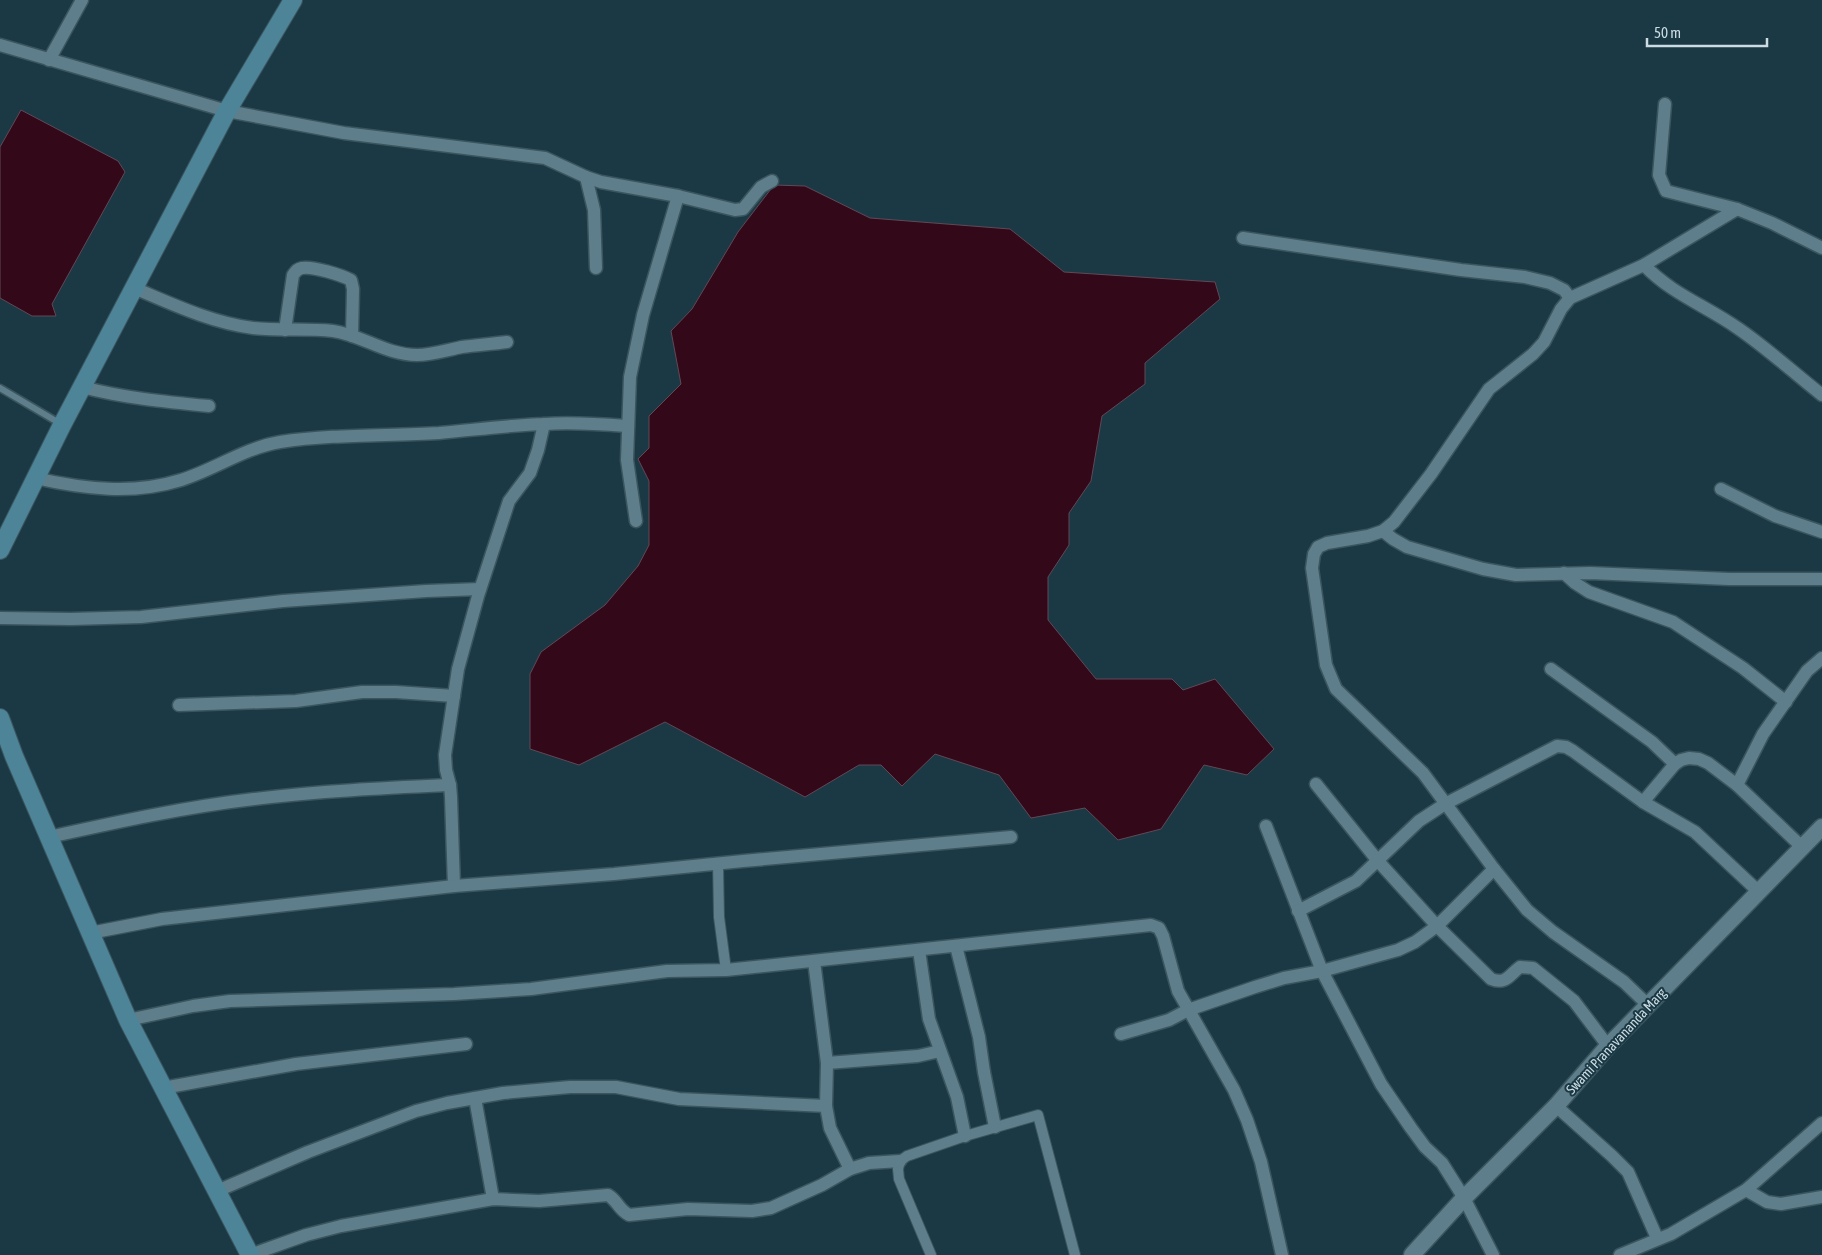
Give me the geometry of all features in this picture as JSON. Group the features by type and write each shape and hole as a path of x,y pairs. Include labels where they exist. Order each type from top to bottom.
{"main road":[{"path":"0,550 62,425 227,111 293,0"},
{"path":"0,718 14,756 128,1020 250,1255"}],"street":[{"path":"49,60 82,0"},
{"path":"0,45 227,111 344,133 545,158 601,182 678,196 735,210 743,209 762,187 772,181"},
{"path":"1665,104 1660,175 1666,191 1737,209 1772,223 1822,248"},
{"path":"586,177 594,210 596,268"},
{"path":"636,521 627,460 630,377 643,315 678,196"},
{"path":"1649,1006 1624,982 1527,910 1423,773 1336,689 1326,664 1312,568 1314,554 1318,547 1327,543 1368,536 1383,531 1394,522 1431,474 1489,388 1533,354 1549,333 1561,309 1570,298 1644,265 1737,209"},
{"path":"1243,238 1461,270 1525,277 1550,283 1564,290 1570,298"},
{"path":"1644,265 1671,289 1722,317 1740,330 1822,395"},
{"path":"285,330 293,275 296,270 304,267 343,276 351,280 353,289 352,336"},
{"path":"134,288 183,309 221,321 251,328 333,331 391,351 418,355 462,347 507,342"},
{"path":"82,387 143,400 209,406"},
{"path":"36,478 90,488 116,490 151,487 182,480 257,447 280,442 544,424 628,426"},
{"path":"454,886 450,785 445,755 458,669 480,589 509,501 530,473 544,424"},
{"path":"1721,489 1775,516 1822,532"},
{"path":"1383,531 1407,547 1483,569 1516,575 1590,573 1729,579 1822,579"},
{"path":"1564,574 1589,592 1673,622 1743,668 1786,702"},
{"path":"0,618 71,619 141,617 283,601 480,589"},
{"path":"1737,785 1763,734 1807,671 1822,658"},
{"path":"1551,669 1652,742 1674,764"},
{"path":"179,705 296,701 362,692 454,696"},
{"path":"1298,911 1356,881 1419,821 1446,804 1558,746 1566,747 1573,751 1643,802 1695,832 1759,892"},
{"path":"1643,802 1674,764 1681,760 1699,759 1737,785 1803,848"},
{"path":"1316,784 1378,861 1437,926 1491,979 1498,982 1503,981 1520,967 1533,968 1574,1001 1608,1046"},
{"path":"49,837 127,820 256,798 450,785"},
{"path":"1266,826 1322,971 1381,1084 1410,1128 1425,1147 1442,1163 1464,1198 1494,1255"},
{"name":"Swami Pranavananda Marg","path":"1412,1255 1464,1198 1556,1106 1608,1046 1822,827"},
{"path":"90,933 162,919 454,886 614,874 1011,837"},
{"path":"718,863 719,917 726,970"},
{"path":"1121,1034 1169,1020 1188,1010 1262,985 1398,950 1414,942 1437,926 1494,869"},
{"path":"128,1020 193,1006 230,1001 454,994 531,989 667,971 726,970 1151,925 1159,928 1163,936 1178,991 1234,1090 1247,1120 1261,1162 1282,1255"},
{"path":"956,946 979,1037 994,1127"},
{"path":"919,950 929,1019 957,1096 965,1136"},
{"path":"814,961 826,1063 826,1106 830,1128 850,1169"},
{"path":"163,1088 296,1064 466,1044"},
{"path":"826,1063 918,1056 940,1052"},
{"path":"217,1191 308,1152 416,1111 503,1093 570,1087 616,1087 679,1099 826,1106"},
{"path":"475,1098 493,1199"},
{"path":"1556,1106 1628,1172 1658,1238"},
{"path":"250,1255 306,1235 342,1226 493,1199 539,1201 608,1195 615,1200 620,1210 628,1215 688,1208 752,1211 771,1208 822,1185 850,1169 870,1163 900,1160 965,1136 1038,1115 1075,1255"},
{"path":"1620,1255 1670,1234 1746,1190 1822,1123"},
{"path":"900,1160 898,1169 899,1179 931,1255"},
{"path":"1746,1190 1767,1202 1781,1204 1822,1197"}],"lane":[{"path":"0,388 62,425"}],"shaded area":[{"path":"21,110 118,161 125,172 52,304 56,316 32,316 0,298 0,147"},
{"path":"774,185 805,186 870,218 1010,229 1064,272 1215,282 1220,299 1145,363 1145,384 1102,416 1091,481 1069,513 1069,545 1048,577 1048,620 1096,679 1172,679 1183,690 1215,679 1274,749 1247,775 1204,765 1161,829 1118,840 1085,808 1031,818 999,775 935,754 902,786 881,765 859,765 805,797 665,722 579,765 530,749 530,674 541,652 605,605 638,566 649,545 649,481 638,459 649,448 649,416 681,384 671,331 692,309 738,232"}]}
